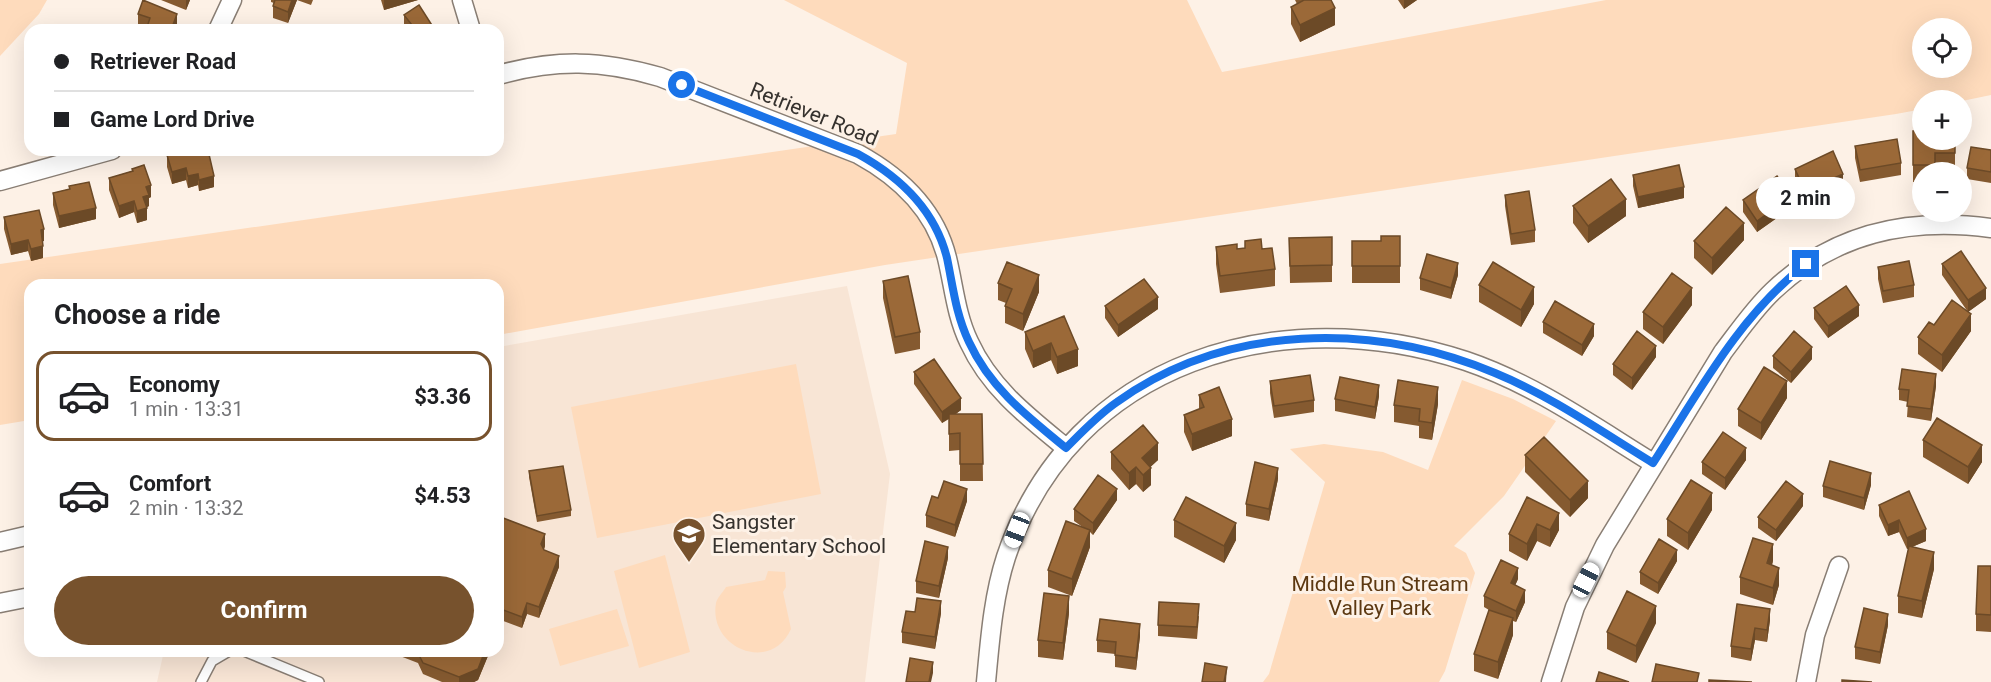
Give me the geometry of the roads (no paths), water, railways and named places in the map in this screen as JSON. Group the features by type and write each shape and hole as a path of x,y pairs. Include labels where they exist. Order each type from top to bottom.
{"street":[{"path":"221,24 232,0"},
{"path":"462,0 469,24"},
{"name":"Retriever Road","path":"504,73 529,66 564,62 598,63 633,69 660,77 881,166 911,193 924,208 935,228 946,258 960,319 969,343 983,368 1008,399 1066,448"},
{"path":"0,181 90,156"},
{"path":"1551,682 1560,650 1586,580 1605,545 1653,463 1723,352 1773,291 1806,264 1827,251 1854,239 1891,229 1940,226 1991,228"},
{"path":"986,682 994,604 1006,557 1041,483 1066,448 1096,418 1116,402 1189,362 1245,345 1286,339 1341,338 1409,346 1497,373 1550,400 1653,463"},
{"path":"0,542 24,536"},
{"path":"1806,682 1815,635 1839,566"},
{"path":"0,603 24,598"}],"lane":[{"path":"201,682 212,662 219,657"},
{"path":"259,657 319,682"}],"place":[{"name":"Sangster Elementary School","path":"689,563"}],"park label":[{"name":"Middle Run Stream Valley Park","path":"1380,596"}]}
